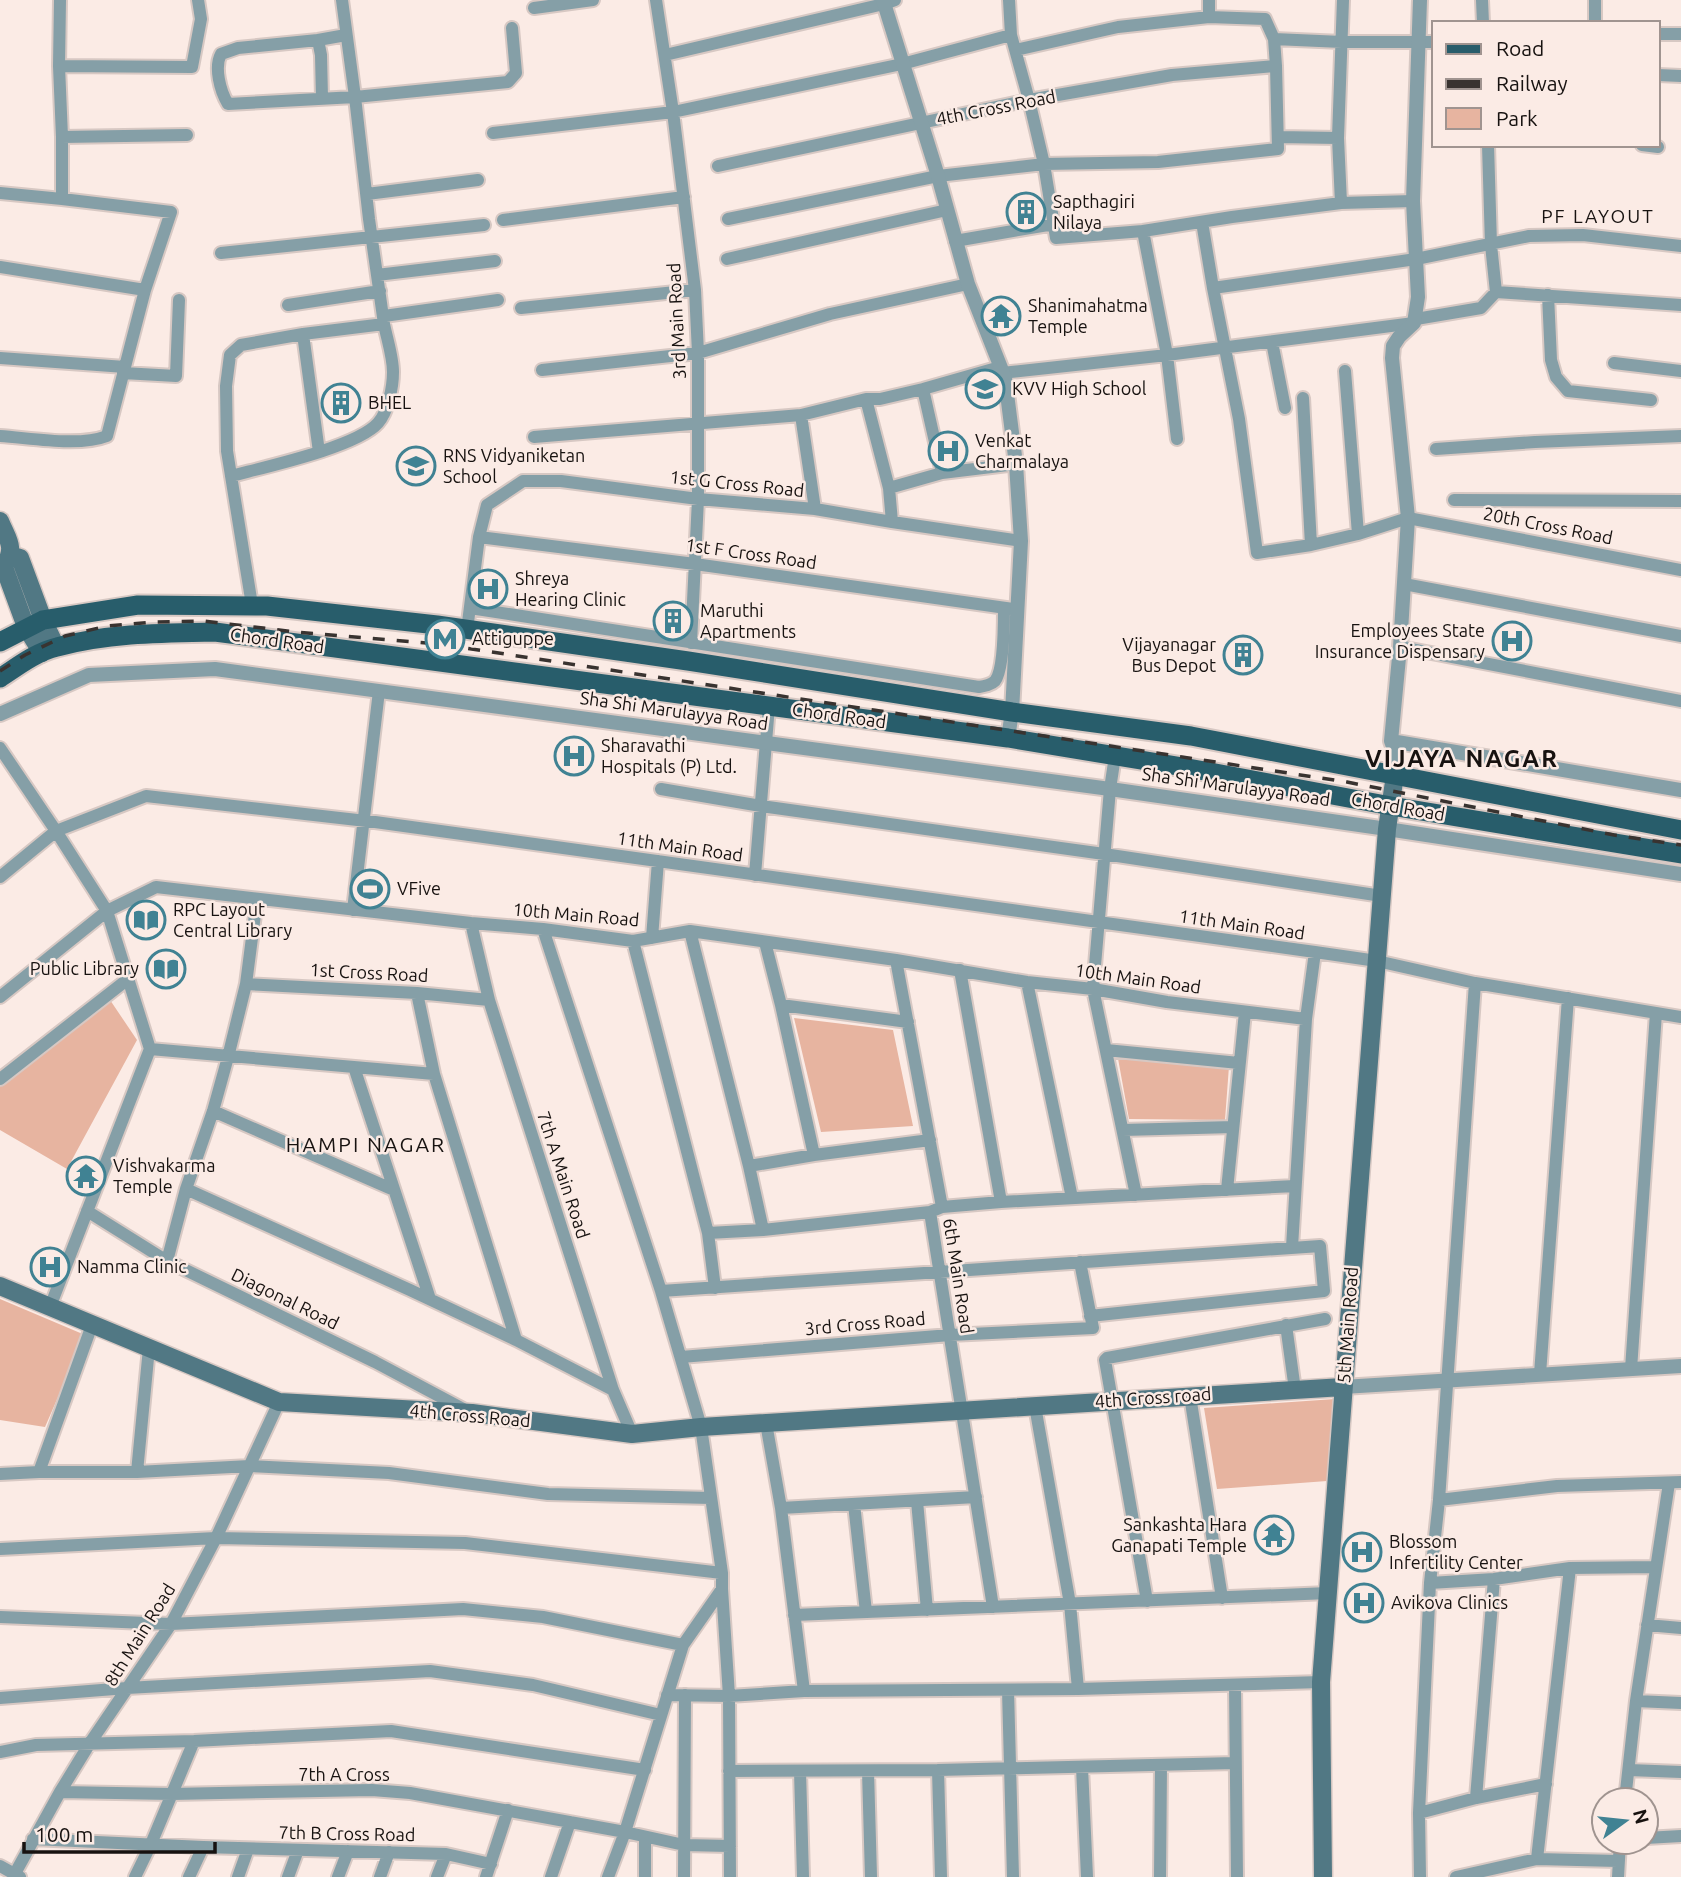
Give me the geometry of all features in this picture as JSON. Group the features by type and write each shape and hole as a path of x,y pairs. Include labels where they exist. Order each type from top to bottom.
{"main road":[{"path":"0,523 10,544 11,555 4,567 49,650"},
{"name":"Chord Road","path":"0,642 35,624 138,605 252,606 467,630 688,661 1012,712 1191,736 1681,830"},
{"name":"Chord Road","path":"0,678 26,660 49,650 133,634 215,632 1008,738 1681,854"},
{"name":"5th Main Road","path":"1323,1877 1321,1682 1387,828 1395,775"},
{"name":"4th Cross Road","path":"0,1286 279,1402 472,1413 632,1434 962,1410"},
{"name":"4th Cross road","path":"962,1410 1343,1387"}],"street":[{"path":"61,0 59,65 62,199"},
{"path":"59,65 192,67 201,19 198,0"},
{"path":"231,476 319,452 367,433 380,422 389,399 393,372 377,275 342,0"},
{"path":"534,8 593,0"},
{"name":"3rd Main Road","path":"656,0 695,290 698,499 691,643"},
{"path":"1009,0 1011,35 1044,164 1056,238 1143,231 1341,203 1413,201"},
{"path":"1209,0 1209,17"},
{"path":"1341,203 1338,138 1343,0"},
{"path":"1395,775 1397,757 1391,741 1408,517 1392,358 1393,346 1415,321 1418,297 1413,201 1420,0"},
{"path":"1482,0 1483,21"},
{"path":"1595,0 1595,21"},
{"path":"470,608 979,687 993,683 997,678 1012,609 1021,541 1016,464 1005,378 968,284 922,123 902,64 887,1 665,55"},
{"path":"727,219 937,176 1044,164 1158,162 1278,149 1274,39 1265,19 1209,17 1118,27 1016,50"},
{"path":"346,35 225,51 218,60 221,90 228,104 355,97 508,82 516,73 512,27"},
{"path":"1660,34 1681,34"},
{"path":"492,133 673,112 902,64 1011,35"},
{"path":"1274,39 1432,42"},
{"path":"318,40 322,98"},
{"name":"4th Cross Road","path":"718,166 1029,100 1172,75 1276,66"},
{"path":"1660,75 1681,76"},
{"path":"62,137 187,135"},
{"path":"1278,137 1338,138"},
{"path":"534,437 801,415 1001,370 1167,355 1272,342 1415,321 1481,308 1496,292 1491,245 1488,147"},
{"path":"367,194 478,180"},
{"path":"0,193 171,212 145,290 107,436 81,441 0,436"},
{"path":"503,220 684,197"},
{"path":"727,259 947,210"},
{"path":"1202,222 1239,419 1256,553 1311,545 1358,534 1408,517"},
{"path":"221,253 484,225"},
{"path":"955,241 1054,225"},
{"path":"1143,231 1167,355 1177,439"},
{"path":"1213,288 1416,259 1529,236 1583,235 1681,246"},
{"path":"377,275 495,261"},
{"path":"0,267 145,290"},
{"path":"542,370 698,353 830,314 968,284"},
{"path":"521,308 695,290"},
{"path":"288,305 380,291"},
{"path":"1496,292 1681,304"},
{"path":"1548,295 1551,360 1556,377 1568,391 1651,400"},
{"path":"0,358 176,376 179,300"},
{"path":"252,606 227,451 226,386 230,355 241,345 498,300"},
{"path":"303,334 319,452"},
{"path":"1272,342 1285,408"},
{"path":"1614,363 1681,371"},
{"path":"1345,371 1358,534"},
{"path":"923,388 942,472"},
{"path":"1303,398 1311,545"},
{"path":"866,399 889,488 892,522"},
{"path":"801,415 815,509"},
{"path":"1436,449 1681,436"},
{"path":"889,488 942,472 1016,464"},
{"name":"1st G Cross Road","path":"467,630 479,537 487,505 523,481 561,481 698,499 815,509 1021,541"},
{"path":"1454,500 1681,501"},
{"name":"20th Cross Road","path":"1408,517 1681,570"},
{"name":"1st F Cross Road","path":"479,537 695,564 1012,609"},
{"path":"1405,584 1681,636"},
{"path":"1008,738 1012,712 1012,609"},
{"path":"1400,647 1681,701"},
{"name":"Sha Shi Marulayya Road","path":"0,714 89,676 215,669 1110,789 1387,828 1681,874"},
{"path":"353,910 379,691"},
{"path":"755,875 769,706"},
{"path":"1391,741 1681,790"},
{"path":"0,748 107,911 150,1049 50,1307"},
{"path":"1115,756 1093,989 1136,1195"},
{"path":"661,789 761,806 1382,896"},
{"name":"11th Main Road","path":"0,877 56,831 146,796 362,821 1315,952 1377,961 1475,983 1681,1017"},
{"path":"652,938 658,861"},
{"name":"10th Main Road","path":"0,997 107,911 156,887 633,941 690,931 896,960 1027,982 1306,1019"},
{"path":"167,1261 186,1189 228,1057 246,984 257,899"},
{"name":"7th A Main Road","path":"471,923 489,1000 613,1390 632,1434"},
{"path":"543,929 661,1291 701,1427 722,1573 729,1696 730,1877"},
{"path":"690,931 763,1230"},
{"path":"633,941 708,1233 715,1288"},
{"path":"765,942 814,1155"},
{"path":"661,1291 1292,1247 1306,1019 1315,952"},
{"name":"6th Main Road","path":"896,960 930,1140 938,1272 993,1607"},
{"path":"960,970 1001,1202"},
{"path":"0,1079 128,979"},
{"path":"1027,982 1072,1198"},
{"path":"1420,1877 1419,1813 1430,1583 1448,1380 1475,983"},
{"name":"1st Cross Road","path":"246,984 417,993 489,1000"},
{"path":"417,993 434,1074 516,1340"},
{"path":"1540,1374 1568,998"},
{"path":"781,1006 908,1022"},
{"path":"1227,1190 1245,1012"},
{"path":"1631,1369 1656,1013"},
{"path":"150,1049 434,1074"},
{"path":"1106,1049 1239,1063"},
{"path":"354,1067 430,1299"},
{"path":"213,1111 394,1190"},
{"path":"1123,1130 1233,1127"},
{"path":"749,1166 930,1140"},
{"path":"708,1233 763,1230 1001,1202 1295,1186"},
{"path":"186,1189 430,1299 613,1390"},
{"name":"Diagonal Road","path":"87,1211 167,1261 472,1413"},
{"name":"3rd Cross Road","path":"681,1357 1092,1322 1324,1291 1320,1246 1292,1247"},
{"path":"1080,1262 1092,1322"},
{"path":"1147,1601 1105,1360 1325,1319"},
{"path":"39,1472 92,1325"},
{"path":"1286,1325 1295,1390"},
{"path":"137,1472 149,1348"},
{"path":"1343,1387 1681,1366"},
{"path":"1190,1396 1222,1598"},
{"name":"8th Main Road","path":"16,1876 33,1839 90,1743 171,1625 216,1538 279,1402"},
{"path":"1035,1406 1070,1604 1078,1689"},
{"path":"766,1423 781,1508 804,1691"},
{"path":"0,1474 137,1472 250,1465 389,1473 548,1494 711,1498"},
{"path":"1439,1500 1557,1486 1675,1482 1656,1567 1636,1701 1627,1786"},
{"path":"781,1508 976,1497"},
{"path":"917,1501 928,1610"},
{"path":"854,1504 866,1612"},
{"path":"0,1549 216,1538 466,1543 722,1573"},
{"path":"1430,1583 1494,1579 1570,1568 1656,1567"},
{"path":"1537,1859 1570,1568"},
{"path":"1476,1798 1494,1579"},
{"path":"608,1877 625,1832 683,1645 722,1589"},
{"path":"794,1615 1328,1593"},
{"path":"0,1617 171,1625 463,1609 543,1617 683,1645"},
{"path":"1647,1625 1681,1629"},
{"path":"0,1698 430,1671 533,1685 661,1715"},
{"path":"667,1695 729,1696 804,1691 1078,1689 1321,1682"},
{"path":"1235,1685 1237,1877"},
{"path":"1008,1690 1013,1877"},
{"path":"684,1877 685,1695"},
{"path":"1636,1701 1681,1703"},
{"path":"0,1752 36,1745 194,1741 391,1731 645,1770"},
{"path":"135,1877 194,1741"},
{"path":"729,1771 1010,1769 1235,1763"},
{"path":"1160,1877 1161,1765"},
{"path":"1082,1767 1087,1877"},
{"path":"1629,1769 1681,1772"},
{"path":"938,1770 941,1877"},
{"path":"800,1771 803,1877"},
{"path":"868,1771 871,1877"},
{"path":"1419,1813 1546,1784"},
{"name":"7th A Cross","path":"60,1792 172,1794 372,1790 410,1793 684,1845 730,1846"},
{"path":"486,1877 508,1810"},
{"path":"551,1877 570,1822"},
{"path":"1660,1837 1681,1836"},
{"path":"645,1837 645,1877"},
{"name":"7th B Cross Road","path":"33,1839 248,1849 446,1854 491,1864"},
{"path":"189,1877 203,1847"},
{"path":"238,1877 248,1849"},
{"path":"288,1877 298,1850"},
{"path":"338,1877 348,1851"},
{"path":"380,1877 389,1852"},
{"path":"437,1877 446,1854"},
{"path":"1618,1877 1619,1856"},
{"path":"1456,1877 1537,1859 1618,1861"},
{"path":"0,1866 16,1876"}],"green space":[{"path":"108,997 137,1040 67,1169 0,1130 0,1086"},
{"path":"794,1018 893,1030 913,1126 821,1132"},
{"path":"1117,1053 1229,1066 1225,1120 1129,1119"},
{"path":"0,1299 85,1335 45,1427 0,1420"},
{"path":"1335,1399 1327,1481 1217,1489 1204,1408"}],"railway":[{"path":"0,671 25,655 65,636 107,626 154,622 203,621 439,644 1347,782 1614,835 1681,845"}],"place":[{"name":"Sapthagiri Nilaya","path":"1026,212"},
{"name":"Shanimahatma Temple","path":"1001,316"},
{"name":"KVV High School","path":"985,389"},
{"name":"BHEL","path":"341,403"},
{"name":"Venkat Charmalaya","path":"948,451"},
{"name":"RNS Vidyaniketan School","path":"416,466"},
{"name":"Shreya Hearing Clinic","path":"488,589"},
{"name":"Maruthi Apartments","path":"673,621"},
{"name":"Attiguppe","path":"445,639"},
{"name":"Employees State Insurance Dispensary","path":"1512,641"},
{"name":"Vijayanagar Bus Depot","path":"1243,655"},
{"name":"Sharavathi Hospitals (P) Ltd.","path":"574,756"},
{"name":"VFive","path":"370,889"},
{"name":"RPC Layout Central Library","path":"146,920"},
{"name":"Public Library","path":"166,969"},
{"name":"Vishvakarma Temple","path":"86,1176"},
{"name":"Namma Clinic","path":"50,1267"},
{"name":"Sankashta Hara Ganapati Temple","path":"1274,1535"},
{"name":"Blossom Infertility Center","path":"1362,1552"},
{"name":"Avikova Clinics","path":"1364,1603"}],"district":[{"name":"PF LAYOUT","path":"1598,216"},
{"name":"VIJAYA NAGAR","path":"1462,759"},
{"name":"HAMPI NAGAR","path":"366,1145"}]}
